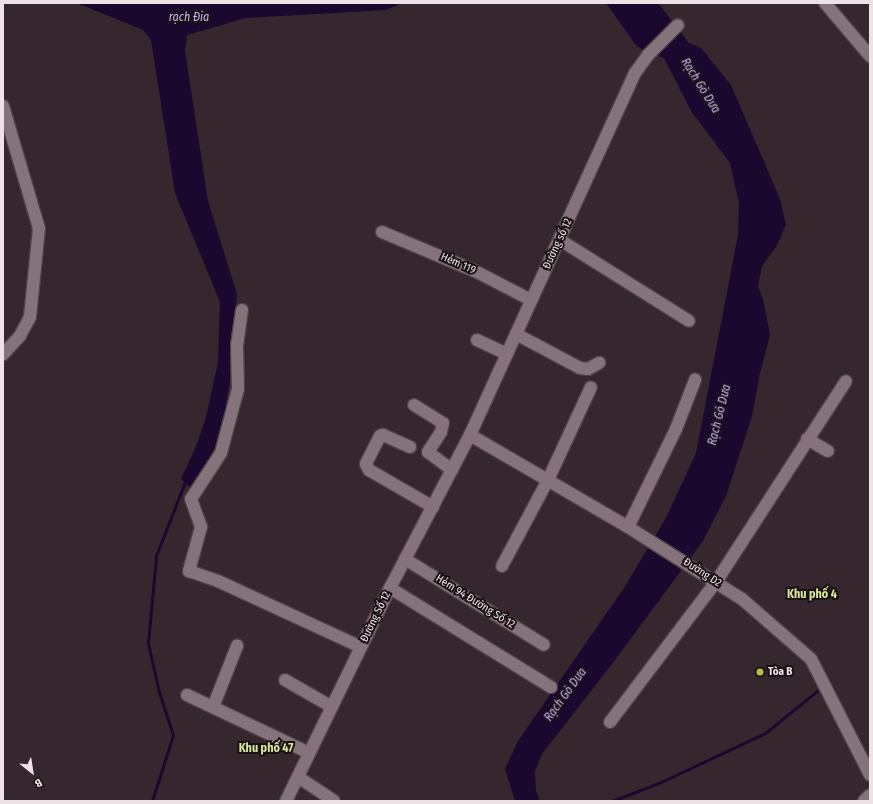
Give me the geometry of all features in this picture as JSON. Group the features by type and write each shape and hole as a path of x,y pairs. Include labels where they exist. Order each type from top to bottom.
{"street":[{"path":"825,3 870,56"},
{"name":"Đường số 12","path":"470,435 635,73 648,56 678,25"},
{"path":"3,106 39,228 30,317 20,336 3,354"},
{"name":"Hẻm 119","path":"382,232 475,272 531,300"},
{"path":"560,240 689,321"},
{"path":"242,310 237,344 238,390 221,453 191,499 200,527 189,571 218,581 361,647"},
{"path":"516,334 580,368 588,369 599,363"},
{"path":"477,340 507,354"},
{"path":"628,527 676,429 695,380"},
{"path":"610,722 716,582 807,439 846,381"},
{"path":"502,566 548,480 591,387"},
{"path":"414,405 443,423 441,432 428,452 452,470"},
{"path":"410,447 383,435 380,436 366,464 369,470 433,507"},
{"name":"Đường Số 12","path":"286,801 390,588 470,435"},
{"name":"Đường D2","path":"470,435 643,536 742,599 811,659 870,774"},
{"path":"807,439 828,451"},
{"name":"Hẻm 94 Đường Số 12","path":"405,559 544,645"},
{"path":"390,588 551,687"},
{"path":"212,707 237,646"},
{"path":"285,680 332,706"},
{"path":"187,695 309,753"},
{"path":"298,777 334,801"},
{"path":"864,801 870,795"}],"water":[{"name":"rạch Đìa","path":"77,3 402,3 386,10 246,18 187,35 185,51 208,201 237,294 232,339 231,376 221,432 211,457 193,490 181,479 197,444 206,417 218,362 220,302 175,193 151,40 143,30"},
{"path":"606,3 658,3 689,43 701,48 731,85 780,199 786,225 776,247 762,266 758,287 763,299 770,335 760,373 752,416 726,496 703,541 612,664 542,754 535,771 536,791 540,801 515,801 505,769 518,741 624,588 666,518 696,453 738,235 739,203 730,163 691,111 664,58 645,52 635,44"}],"waterway":[{"path":"152,801 173,735 159,692 148,643 156,556 186,479"},
{"name":"Rạch Gò Dưa","path":"612,801 661,782 765,733 817,691"}],"place":[{"name":"Tòa B","path":"760,672"}],"district":[{"name":"Khu phố 4","path":"812,595"},
{"name":"Khu phố 47","path":"266,749"}]}
